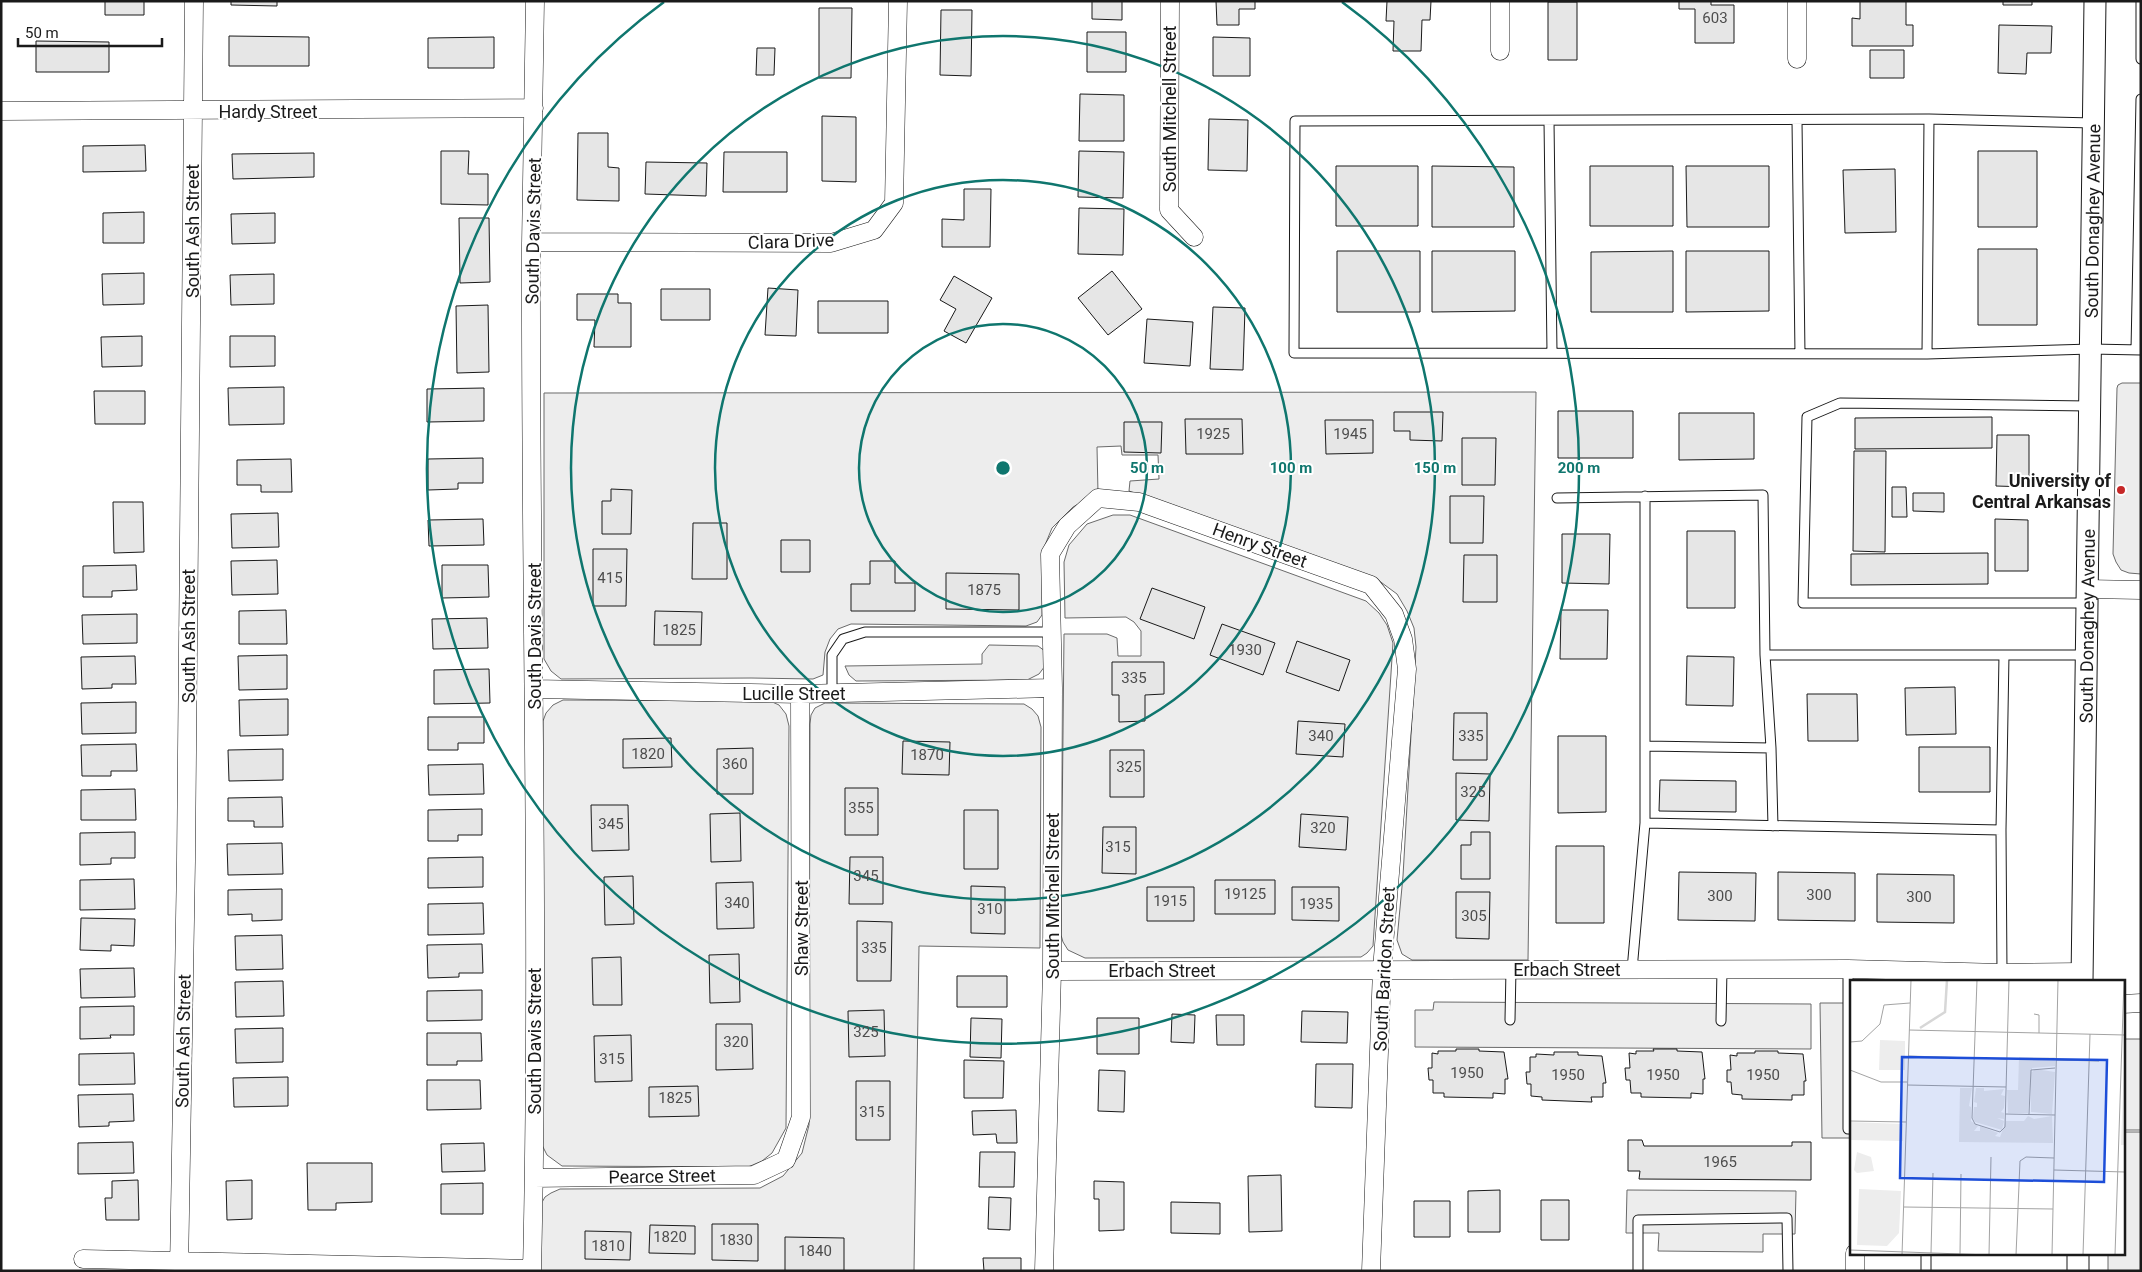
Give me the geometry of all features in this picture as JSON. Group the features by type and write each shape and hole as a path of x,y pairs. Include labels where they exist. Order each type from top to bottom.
{"street":[{"name":"South Ash Street","path":"179,1266 186,841 194,1"},
{"name":"South Davis Street","path":"532,1270 534,1178 534,690 531,242 535,1"},
{"name":"Clara Drive","path":"531,242 831,243 874,230 894,203 898,1"},
{"name":"South Mitchell Street","path":"1170,1 1169,210 1194,237"},
{"path":"1500,1 1500,51"},
{"path":"1797,1 1797,59"},
{"name":"South Donaghey Avenue","path":"2082,976 2095,1"},
{"name":"Hardy Street","path":"1,111 534,108"},
{"name":"Henry Street","path":"1066,526 1098,498 1139,502 1372,585 1394,614 1403,640 1407,669"},
{"name":"South Mitchell Street","path":"1044,1271 1052,971 1053,688 1050,554 1066,526"},
{"path":"2086,596 2141,590"},
{"name":"South Baridon Street","path":"1371,1271 1382,969 1407,669"},
{"name":"Lucille Street","path":"534,690 832,694 1053,688"},
{"name":"Shaw Street","path":"786,1160 801,1117 800,694"},
{"name":"Erbach Street","path":"1052,971 1848,969 1921,976 2002,973 2082,976"},
{"path":"2124,1004 2141,1003"},
{"name":"Pearce Street","path":"534,1178 754,1175 786,1160"},
{"path":"1855,1254 1855,1271"},
{"path":"2078,1254 2078,1271"},
{"path":"83,1259 179,1266 532,1270"}],"lane":[{"path":"2140,1 2141,59"},
{"path":"2093,124 1929,119 1797,121 1295,121 1294,353 1926,354 2042,352 2091,349 2138,350 2141,99"},
{"path":"1926,354 1929,119"},
{"path":"1549,121 1552,352"},
{"path":"1797,121 1800,354"},
{"path":"2086,596 1803,603 1807,416 1840,402 2089,406"},
{"path":"1557,498 1763,495 1765,654 1772,748 1773,826"},
{"path":"1632,970 1644,823 1645,496"},
{"path":"832,694 832,655 843,639 865,632 1052,632"},
{"path":"1765,654 2086,655"},
{"path":"2002,973 2001,830 2004,655"},
{"path":"1645,746 1772,748"},
{"path":"1644,823 2001,830"},
{"path":"1510,1020 1511,969"},
{"path":"1721,1021 1722,969"},
{"path":"1848,969 1848,1129 1850,1129"},
{"path":"1638,1271 1638,1220 1787,1218 1788,1271"},
{"path":"1926,1254 1926,1271"}],"shaded area":[{"path":"2122,383 2141,383 2141,574 2121,570 2113,554 2117,388"},
{"path":"1536,392 1528,960 1412,960 1402,954 1397,940 1403,876 1416,647 1414,628 1397,594 1378,580 1129,491 1130,481 1159,479 1158,455 1122,455 1121,446 1097,447 1098,493 1073,507 1052,528 1043,550 1042,615 1037,622 1026,626 851,624 838,629 830,639 825,652 823,675 813,679 561,679 551,671 544,659 544,393"},
{"path":"1113,515 1130,515 1366,601 1379,613 1387,625 1393,643 1373,946 1361,957 1085,958 1068,950 1063,942 1061,935 1064,634 1107,634 1117,638 1118,656 1141,656 1141,631 1134,622 1126,617 1065,618 1064,562 1069,545 1087,524"},
{"path":"989,645 1038,646 1045,651 1045,666 1039,674 1027,680 856,681 849,675 845,666 982,664 982,654"},
{"path":"563,700 770,701 779,705 786,714 789,726 786,1128 772,1153 762,1161 748,1167 562,1166 547,1155 541,1143 543,721 546,713 553,705"},
{"path":"825,703 1024,704 1038,716 1041,727 1040,948 919,946 914,1271 540,1271 541,1204 545,1197 551,1193 560,1189 760,1188 783,1176 802,1153 809,1125 810,724 811,715 815,708"},
{"path":"1434,1002 1811,1004 1811,1049 1415,1047 1415,1010 1433,1010"},
{"path":"1820,1003 1850,1003 1850,1138 1822,1138"},
{"path":"2124,1039 2141,1039 2141,1130 2124,1130"},
{"path":"2124,1132 2141,1132 2141,1271 2108,1271 2108,1254 2124,1254"},
{"path":"1627,1190 1796,1191 1795,1234 1763,1234 1763,1252 1658,1251 1659,1233 1626,1233"}],"building":[{"path":"105,1 144,1 144,15 105,15"},
{"path":"231,1 277,1 277,6 231,5"},
{"path":"1092,1 1122,1 1122,20 1092,19"},
{"path":"1216,1 1255,1 1255,9 1239,9 1239,25 1217,25"},
{"path":"1387,1 1431,1 1430,20 1422,20 1421,51 1393,51 1394,21 1386,21"},
{"path":"1679,1 1711,1 1711,5 1734,5 1734,43 1695,43 1695,9 1679,9"},
{"path":"1860,1 1906,1 1906,25 1913,25 1913,46 1852,46 1852,18 1860,19"},
{"path":"2003,1 2032,1 2032,5 2003,5"},
{"path":"1548,2 1577,2 1577,60 1548,60"},
{"path":"819,8 852,8 851,78 819,78"},
{"path":"941,10 972,10 971,76 940,75"},
{"path":"1999,25 2052,26 2051,53 2027,53 2026,74 1998,73"},
{"path":"1087,32 1126,32 1126,72 1087,72"},
{"path":"229,36 309,37 309,66 229,66"},
{"path":"494,37 494,68 428,68 428,38"},
{"path":"1213,37 1250,38 1250,76 1213,76"},
{"path":"36,41 109,42 109,72 36,72"},
{"path":"757,48 775,48 774,75 756,75"},
{"path":"1870,50 1904,50 1904,78 1870,78"},
{"path":"1080,94 1124,95 1124,141 1079,141"},
{"path":"822,116 856,117 856,182 822,181"},
{"path":"1209,119 1248,120 1247,171 1208,170"},
{"path":"578,133 608,133 608,167 619,168 619,201 577,200"},
{"path":"145,145 146,171 83,172 83,146"},
{"path":"441,151 469,151 468,174 488,174 488,205 441,204"},
{"path":"1079,151 1124,152 1123,198 1078,197"},
{"path":"1978,151 2037,151 2037,227 1978,227"},
{"path":"724,152 787,152 787,192 723,192"},
{"path":"314,153 314,177 233,179 232,154"},
{"path":"646,162 707,163 706,196 645,194"},
{"path":"1336,166 1418,166 1418,226 1336,226"},
{"path":"1432,166 1514,167 1514,227 1432,227"},
{"path":"1590,166 1673,166 1673,226 1590,226"},
{"path":"1686,166 1769,166 1769,227 1687,227"},
{"path":"1895,169 1896,232 1845,233 1843,170"},
{"path":"964,189 991,189 990,247 942,247 942,219 964,220"},
{"path":"1079,208 1124,209 1123,255 1078,254"},
{"path":"144,212 144,243 103,243 103,213"},
{"path":"275,213 275,243 232,244 231,214"},
{"path":"459,218 489,218 490,282 460,283"},
{"path":"1978,249 2037,249 2037,325 1978,325"},
{"path":"1337,251 1420,251 1420,312 1337,312"},
{"path":"1432,251 1515,251 1515,311 1432,312"},
{"path":"1673,251 1673,312 1591,312 1591,252"},
{"path":"1686,251 1769,251 1769,311 1686,312"},
{"path":"1112,271 1142,309 1108,335 1078,298"},
{"path":"144,273 144,304 103,305 102,274"},
{"path":"274,274 274,304 231,305 230,275"},
{"path":"954,276 992,298 966,343 944,331 956,309 940,300"},
{"path":"768,288 798,290 796,336 765,335"},
{"path":"661,289 710,289 710,320 661,320"},
{"path":"577,294 618,294 618,303 631,303 631,347 594,347 595,320 577,320"},
{"path":"818,301 888,301 888,333 818,333"},
{"path":"488,305 489,372 457,373 456,306"},
{"path":"1213,307 1245,308 1243,370 1210,369"},
{"path":"1147,319 1193,322 1190,366 1144,363"},
{"path":"142,336 142,366 102,367 101,337"},
{"path":"230,336 275,336 275,366 230,367"},
{"path":"284,387 284,424 229,425 228,388"},
{"path":"484,388 484,421 427,422 427,389"},
{"path":"94,391 145,391 145,424 95,424"},
{"path":"1558,411 1633,411 1633,458 1558,458"},
{"path":"1394,412 1443,412 1442,441 1410,440 1410,431 1394,431"},
{"path":"1679,413 1754,413 1754,459 1679,460"},
{"path":"1992,417 1992,448 1855,449 1855,418"},
{"path":"1185,419 1242,419 1243,454 1186,454"},
{"path":"1325,420 1373,420 1373,453 1326,454"},
{"path":"1124,422 1162,422 1161,453 1124,452"},
{"path":"1997,435 2029,435 2029,487 1996,486"},
{"path":"1462,438 1496,438 1495,485 1462,485"},
{"path":"1854,451 1886,451 1885,552 1853,551"},
{"path":"483,458 483,483 458,483 458,489 428,490 428,459"},
{"path":"291,459 292,492 261,492 261,485 237,485 237,460"},
{"path":"1892,487 1906,487 1907,517 1892,517"},
{"path":"611,489 632,490 631,534 602,534 602,501 611,501"},
{"path":"1913,493 1944,493 1944,512 1913,511"},
{"path":"1450,496 1484,496 1483,543 1450,543"},
{"path":"113,502 143,502 144,552 114,553"},
{"path":"278,513 279,547 232,548 231,514"},
{"path":"483,519 484,545 429,546 428,520"},
{"path":"1995,519 2028,520 2028,571 1995,571"},
{"path":"693,523 727,523 727,579 692,579"},
{"path":"1687,531 1735,531 1735,608 1687,608"},
{"path":"1562,534 1610,534 1609,584 1562,583"},
{"path":"781,540 810,540 810,572 781,572"},
{"path":"593,549 627,549 626,606 593,606"},
{"path":"1988,553 1988,584 1851,585 1851,554"},
{"path":"1464,555 1497,555 1497,602 1463,602"},
{"path":"277,560 278,594 232,595 231,561"},
{"path":"870,561 895,561 895,583 915,583 915,611 851,611 851,584 870,584"},
{"path":"136,565 137,590 112,591 112,597 83,597 83,566"},
{"path":"442,565 488,565 489,597 442,598"},
{"path":"946,573 1019,574 1019,610 946,609"},
{"path":"1152,588 1205,607 1194,639 1140,619"},
{"path":"286,610 287,644 239,644 239,611"},
{"path":"1561,610 1608,610 1607,659 1560,659"},
{"path":"655,611 702,612 701,645 654,645"},
{"path":"137,614 137,643 83,644 82,615"},
{"path":"487,618 488,648 433,649 432,619"},
{"path":"1222,624 1275,643 1263,675 1210,655"},
{"path":"1297,641 1350,660 1339,691 1286,672"},
{"path":"287,655 287,689 239,690 238,656"},
{"path":"135,656 136,684 112,684 112,688 82,689 81,657"},
{"path":"1687,656 1734,657 1733,706 1686,705"},
{"path":"1112,662 1164,662 1164,694 1145,695 1145,721 1119,722 1119,695 1112,695"},
{"path":"489,669 490,703 434,704 434,670"},
{"path":"1955,687 1956,734 1906,735 1905,688"},
{"path":"1807,694 1857,694 1858,741 1808,741"},
{"path":"288,699 288,735 240,736 239,700"},
{"path":"136,702 136,733 82,734 81,703"},
{"path":"1454,713 1487,713 1487,760 1453,760"},
{"path":"428,717 484,717 484,743 458,743 458,750 428,750"},
{"path":"1298,721 1345,724 1343,757 1296,754"},
{"path":"1558,736 1606,736 1606,812 1558,813"},
{"path":"671,738 672,767 623,768 623,739"},
{"path":"903,741 950,742 949,775 902,774"},
{"path":"136,744 137,771 111,771 111,776 82,776 81,745"},
{"path":"1919,747 1990,747 1990,792 1919,792"},
{"path":"753,748 753,794 717,794 717,749"},
{"path":"283,749 283,780 229,781 228,750"},
{"path":"1110,750 1144,750 1144,797 1110,797"},
{"path":"483,764 484,794 429,795 428,765"},
{"path":"1456,773 1490,774 1489,821 1456,820"},
{"path":"1660,780 1736,781 1736,812 1659,811"},
{"path":"845,788 878,788 878,835 845,835"},
{"path":"135,789 136,820 81,820 81,790"},
{"path":"282,797 283,827 254,827 254,821 228,821 228,798"},
{"path":"591,805 628,805 629,850 592,851"},
{"path":"482,809 482,835 458,835 458,841 428,841 428,810"},
{"path":"964,810 998,810 998,869 964,869"},
{"path":"740,813 741,861 711,862 710,814"},
{"path":"1301,814 1348,817 1346,850 1299,847"},
{"path":"1103,827 1136,827 1136,874 1102,873"},
{"path":"135,832 135,858 111,858 111,864 80,865 80,833"},
{"path":"1471,832 1490,832 1490,879 1461,879 1461,845 1471,845"},
{"path":"282,843 283,874 228,875 227,844"},
{"path":"1556,846 1604,846 1604,923 1556,923"},
{"path":"483,857 483,887 428,888 428,858"},
{"path":"850,857 883,857 883,904 849,904"},
{"path":"1679,872 1756,873 1755,921 1678,920"},
{"path":"1778,872 1855,873 1855,921 1778,920"},
{"path":"1877,874 1954,875 1954,923 1877,922"},
{"path":"633,876 634,924 605,925 604,877"},
{"path":"134,879 135,909 80,910 80,880"},
{"path":"1215,880 1275,880 1275,914 1215,914"},
{"path":"753,882 754,928 717,929 716,883"},
{"path":"971,886 1005,887 1005,934 971,933"},
{"path":"1147,887 1194,887 1194,921 1147,921"},
{"path":"1292,887 1339,887 1339,921 1292,920"},
{"path":"282,889 282,920 252,921 252,914 228,915 228,890"},
{"path":"1456,892 1490,892 1489,939 1456,938"},
{"path":"483,903 484,934 428,935 428,904"},
{"path":"81,918 135,919 134,946 111,945 111,951 80,950"},
{"path":"857,921 892,922 891,981 857,981"},
{"path":"282,935 283,969 236,970 235,936"},
{"path":"482,944 483,973 459,973 459,977 428,978 427,945"},
{"path":"739,954 740,1002 710,1003 709,955"},
{"path":"621,957 622,1005 593,1005 592,958"},
{"path":"134,968 135,997 81,998 80,969"},
{"path":"957,976 1007,976 1007,1007 957,1007"},
{"path":"283,981 284,1016 236,1017 235,982"},
{"path":"482,990 482,1020 427,1021 427,991"},
{"path":"134,1006 134,1035 110,1035 111,1038 80,1039 80,1007"},
{"path":"884,1010 885,1056 849,1057 848,1011"},
{"path":"1302,1011 1348,1012 1347,1043 1301,1042"},
{"path":"1172,1014 1195,1015 1194,1043 1171,1042"},
{"path":"1216,1015 1244,1015 1244,1045 1217,1045"},
{"path":"971,1018 1002,1019 1001,1058 970,1057"},
{"path":"1097,1018 1139,1018 1139,1054 1097,1054"},
{"path":"716,1024 752,1024 753,1069 716,1070"},
{"path":"283,1028 283,1062 236,1063 235,1029"},
{"path":"427,1033 481,1033 482,1061 457,1061 457,1065 427,1065"},
{"path":"631,1035 632,1081 595,1082 594,1036"},
{"path":"1456,1049 1504,1052 1508,1079 1505,1079 1505,1094 1493,1093 1493,1098 1444,1097 1444,1093 1433,1093 1433,1080 1429,1080 1428,1068 1432,1068 1432,1053 1456,1051"},
{"path":"1653,1049 1702,1052 1705,1079 1703,1079 1703,1094 1691,1093 1691,1098 1641,1097 1641,1093 1631,1093 1630,1080 1626,1080 1625,1068 1630,1068 1629,1053 1636,1054 1636,1051 1654,1051"},
{"path":"1755,1051 1803,1054 1806,1081 1804,1081 1804,1095 1792,1095 1792,1100 1742,1099 1742,1095 1732,1094 1731,1082 1727,1082 1727,1070 1731,1070 1730,1055 1737,1056 1737,1053 1755,1053"},
{"path":"1554,1052 1578,1052 1578,1055 1602,1056 1606,1083 1603,1083 1603,1097 1591,1097 1592,1102 1542,1100 1542,1097 1531,1096 1531,1084 1527,1084 1526,1072 1530,1072 1530,1057 1536,1057 1536,1054 1554,1055"},
{"path":"134,1053 135,1084 79,1085 79,1054"},
{"path":"964,1060 1004,1061 1003,1098 964,1098"},
{"path":"1316,1064 1353,1064 1352,1108 1315,1107"},
{"path":"1099,1070 1125,1071 1124,1112 1098,1111"},
{"path":"288,1077 288,1106 234,1107 233,1078"},
{"path":"427,1080 480,1080 481,1109 427,1110"},
{"path":"856,1081 890,1081 890,1140 856,1140"},
{"path":"698,1086 699,1116 649,1117 649,1087"},
{"path":"133,1094 134,1121 109,1122 109,1126 79,1127 78,1095"},
{"path":"1016,1110 1017,1143 997,1143 996,1134 973,1135 972,1111"},
{"path":"1628,1140 1642,1140 1644,1146 1792,1146 1792,1142 1811,1142 1811,1180 1639,1179 1640,1171 1628,1171"},
{"path":"133,1142 134,1173 78,1174 78,1143"},
{"path":"484,1143 485,1171 442,1172 441,1144"},
{"path":"980,1152 1015,1152 1014,1187 979,1187"},
{"path":"307,1163 372,1163 372,1202 336,1203 336,1210 308,1210"},
{"path":"1281,1175 1282,1231 1249,1232 1248,1176"},
{"path":"138,1180 139,1220 106,1220 105,1198 112,1198 112,1181"},
{"path":"252,1180 252,1219 227,1220 226,1181"},
{"path":"1094,1181 1124,1182 1124,1230 1099,1231 1099,1199 1094,1199"},
{"path":"483,1183 483,1214 441,1214 441,1184"},
{"path":"1500,1190 1500,1232 1468,1232 1468,1191"},
{"path":"989,1197 1011,1198 1010,1230 988,1229"},
{"path":"1541,1200 1569,1200 1569,1240 1541,1240"},
{"path":"1414,1201 1450,1201 1450,1237 1414,1237"},
{"path":"1171,1202 1220,1203 1220,1234 1171,1233"},
{"path":"712,1224 758,1224 758,1261 712,1260"},
{"path":"650,1225 695,1226 695,1254 649,1253"},
{"path":"585,1231 631,1232 630,1260 585,1259"},
{"path":"785,1237 844,1238 844,1271 785,1271"},
{"path":"983,1258 1021,1258 1021,1271 984,1271"}],"place":[{"name":"University of Central Arkansas","path":"2121,490"}]}
